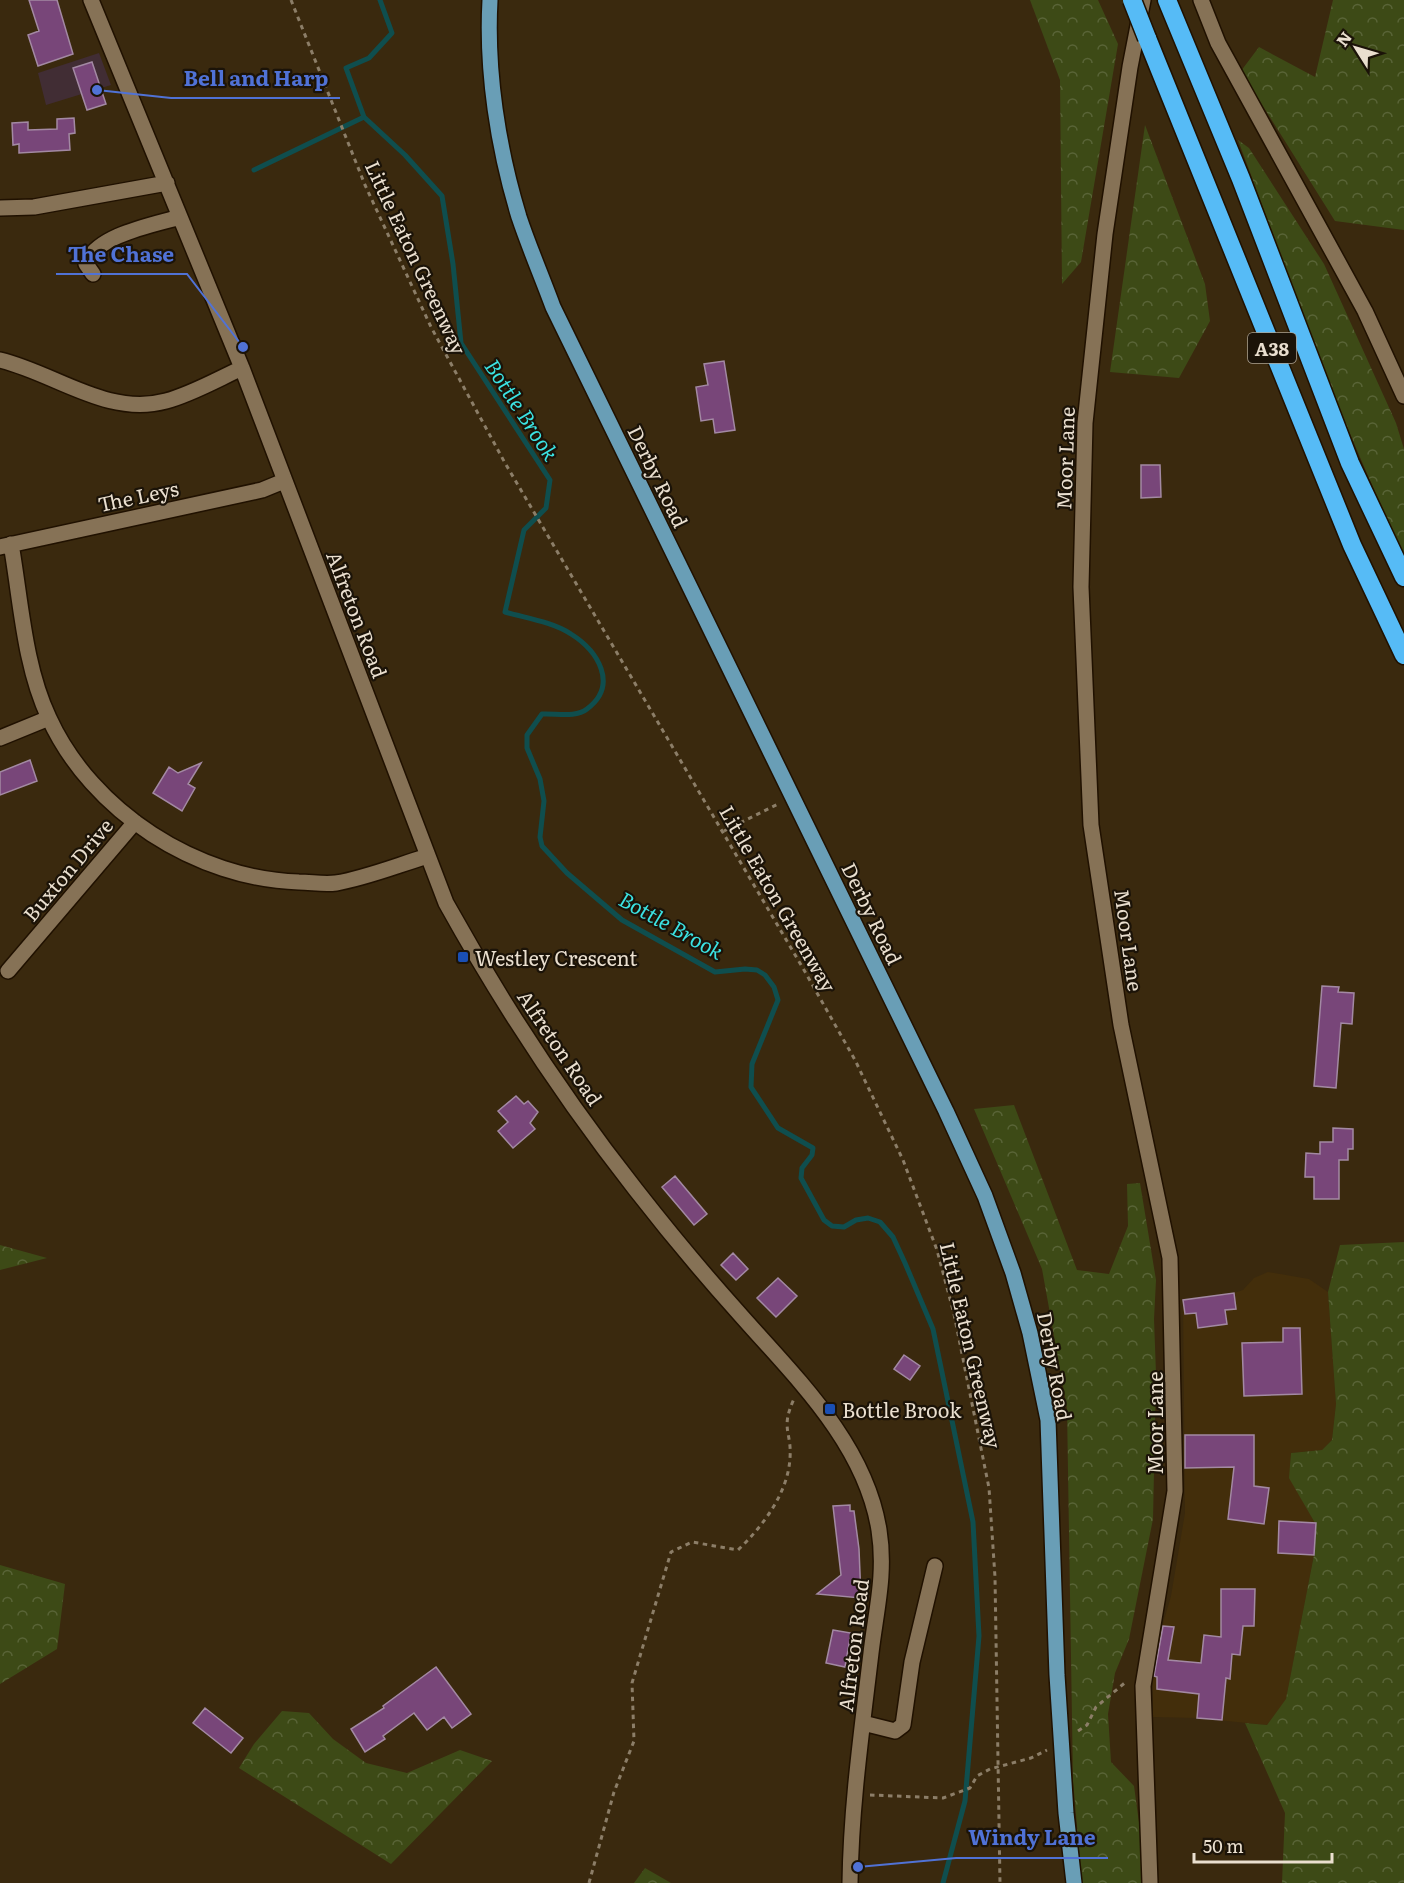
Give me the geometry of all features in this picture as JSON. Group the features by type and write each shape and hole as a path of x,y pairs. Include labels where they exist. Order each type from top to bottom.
{"highway":[{"name":"A38","path":"1132,0 1352,545 1404,655"},
{"name":"A38","path":"1167,0 1241,179 1350,463 1404,578"}],"main road":[{"name":"Derby Road","path":"490,0 488,26 493,92 504,151 519,216 553,307 985,1196 1013,1273 1030,1333 1048,1420 1058,1686 1066,1813 1074,1883"}],"street":[{"name":"Alfreton Road","path":"91,0 242,368 446,903 478,960 568,1095 634,1188 807,1391 841,1436 864,1478 873,1502 879,1532 883,1579 855,1793 850,1883"},
{"name":"Moor Lane","path":"1143,0 1130,67 1103,257 1085,423 1081,587 1091,825 1121,1025 1170,1258 1175,1491 1143,1686 1150,1883"},
{"path":"1201,0 1218,43 1359,301 1396,374 1404,396"},
{"path":"0,208 34,207 167,183"},
{"path":"93,274 86,264 90,253 101,243 180,217"},
{"path":"0,360 27,366 112,402 130,405 166,401 242,368"},
{"name":"The Leys","path":"5,545 262,490 284,481"},
{"path":"5,545 34,677 49,718 83,774 135,822 178,850 221,869 278,882 334,883 428,856"},
{"path":"0,738 49,718"},
{"name":"Buxton Drive","path":"8,971 135,822"},
{"path":"863,1723 895,1731 903,1725 912,1662 935,1566"}],"path":[{"name":"Little Eaton Greenway","path":"291,0 347,143 431,327 526,497 855,1060 903,1160 937,1250 954,1314 989,1488 995,1577 1000,1883"},
{"path":"723,831 793,797"},
{"path":"588,1883 614,1792 634,1741 632,1683 671,1552 692,1542 738,1550 755,1534 779,1496 786,1477 790,1456 786,1434 787,1414 794,1398 807,1391"},
{"path":"1087,1725 1096,1707 1112,1695"},
{"path":"855,1793 944,1798 959,1790 970,1788 977,1776 1031,1758 1047,1750"}],"shaded area":[{"path":"99,53 111,85 46,105 38,73"},
{"path":"1268,1272 1309,1279 1328,1292 1336,1404 1332,1440 1322,1450 1291,1453 1290,1478 1315,1523 1314,1555 1286,1700 1267,1725 1197,1718 1153,1717 1153,1658 1171,1596 1185,1513 1183,1300 1234,1293 1243,1290 1254,1278"}],"green space":[{"path":"1030,0 1098,0 1118,44 1081,262 1062,284 1060,80"},
{"path":"1333,0 1404,0 1404,230 1335,221 1241,71 1259,47 1315,77"},
{"path":"1145,125 1205,284 1210,321 1179,378 1110,372"},
{"path":"1238,140 1249,148 1324,264 1396,423 1404,449 1404,554 1337,401"},
{"path":"1014,1105 1077,1270 1109,1274 1128,1226 1127,1184 1140,1183 1156,1280 1153,1519 1129,1639 1115,1673 1108,1714 1111,1762 1134,1786 1143,1852 1142,1883 1082,1883 1073,1780 1067,1408 1042,1269 974,1109"},
{"path":"1404,1242 1404,1883 1282,1883 1285,1813 1245,1723 1267,1725 1286,1699 1314,1555 1315,1523 1289,1478 1291,1453 1322,1450 1332,1440 1336,1404 1328,1292 1340,1245"},
{"path":"0,1245 47,1258 0,1270"},
{"path":"0,1565 65,1584 57,1649 0,1684"},
{"path":"282,1711 309,1713 333,1739 366,1763 407,1773 460,1750 492,1761 391,1864 239,1768 254,1744"},
{"path":"645,1868 671,1883 634,1883"}],"building":[{"path":"29,0 57,0 73,54 38,66 28,35 39,31"},
{"path":"92,62 106,104 87,110 73,68"},
{"path":"74,118 75,133 69,134 70,150 19,153 19,144 13,145 12,123 28,122 28,130 57,129 57,119"},
{"path":"724,361 735,430 715,433 713,419 701,421 696,387 708,385 704,364"},
{"path":"1141,465 1160,465 1161,497 1141,498"},
{"path":"30,760 37,781 0,795 0,772"},
{"path":"201,763 188,784 195,788 182,811 153,793 169,767 178,773"},
{"path":"1322,986 1339,987 1338,992 1354,993 1352,1024 1341,1023 1336,1088 1314,1086"},
{"path":"516,1096 524,1104 528,1101 538,1112 530,1123 535,1129 513,1148 498,1131 508,1122 498,1111"},
{"path":"1333,1128 1353,1129 1353,1149 1348,1149 1348,1160 1339,1160 1339,1199 1314,1199 1314,1177 1305,1177 1306,1153 1320,1154 1320,1142 1333,1142"},
{"path":"675,1176 707,1214 694,1225 662,1187"},
{"path":"733,1253 748,1269 736,1280 721,1265"},
{"path":"778,1278 797,1296 776,1317 757,1298"},
{"path":"1234,1293 1236,1309 1225,1310 1227,1324 1198,1328 1196,1313 1185,1314 1183,1300"},
{"path":"1283,1328 1300,1328 1302,1394 1244,1396 1242,1343 1283,1342"},
{"path":"904,1355 920,1366 910,1380 894,1369"},
{"path":"1185,1435 1254,1435 1254,1486 1269,1488 1264,1524 1228,1519 1234,1467 1185,1468"},
{"path":"850,1505 850,1511 854,1511 859,1549 861,1598 817,1594 841,1575 833,1506"},
{"path":"1279,1521 1316,1523 1314,1555 1278,1553"},
{"path":"1221,1589 1255,1589 1254,1626 1243,1626 1240,1655 1232,1654 1230,1679 1226,1678 1222,1720 1197,1718 1199,1694 1157,1689 1157,1677 1154,1676 1163,1626 1174,1627 1168,1660 1201,1663 1204,1635 1221,1637"},
{"path":"833,1630 851,1633 845,1667 826,1663"},
{"path":"436,1667 471,1714 452,1728 444,1717 427,1730 414,1713 383,1736 385,1739 365,1752 351,1729 384,1708 383,1706"},
{"path":"205,1708 243,1738 231,1753 193,1723"}],"waterway":[{"name":"Bottle Brook","path":"380,0 392,33 369,58 346,68 364,117 405,155 442,196 453,264 461,343 550,480 546,508 524,530 505,612 548,623 571,634 581,641 596,659 603,679 602,690 597,700 587,709 571,714 542,714 527,735 527,748 540,779 544,801 540,837 542,846 567,873 622,920 715,972 745,969 757,970 765,975 774,987 778,1000 752,1064 751,1087 778,1128 813,1148 812,1155 802,1168 801,1178 824,1220 832,1226 844,1227 856,1220 868,1218 880,1222 893,1237 933,1329 973,1522 979,1636 965,1801 943,1883"},
{"path":"254,170 364,117"}],"place":[{"name":"Bell and Harp","path":"97,90"},
{"name":"The Chase","path":"243,347"},
{"name":"Westley Crescent","path":"463,957"},
{"name":"Bottle Brook","path":"830,1409"},
{"name":"Windy Lane","path":"858,1867"}]}
